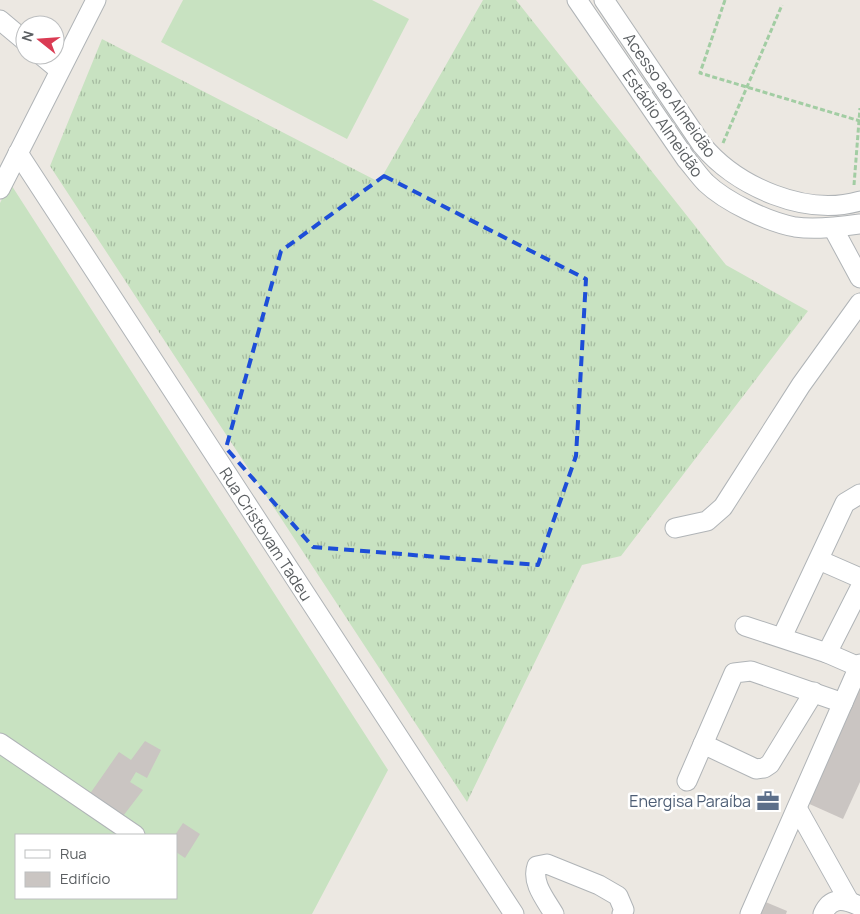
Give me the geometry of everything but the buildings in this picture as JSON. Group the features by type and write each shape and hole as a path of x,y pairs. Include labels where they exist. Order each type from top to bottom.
{"street":[{"path":"0,189 58,70 96,0"},
{"name":"Estádio Almeidão","path":"577,0 686,159 706,184 732,202 763,217 795,227 833,228 860,224"},
{"name":"Acesso ao Almeidão","path":"604,0 702,145 715,161 777,195 801,202 834,205 856,202"},
{"path":"0,20 15,33"},
{"path":"52,65 58,70"},
{"name":"Rua Cristovam Tadeu","path":"18,153 514,914"},
{"path":"833,228 860,278"},
{"path":"675,528 707,521 723,507 801,385 860,303"},
{"path":"782,637 845,503 860,494"},
{"path":"818,560 860,578"},
{"path":"827,653 860,588"},
{"path":"745,626 782,637 859,666 750,914"},
{"path":"687,781 734,673 751,671 843,703"},
{"path":"703,744 756,768 764,768 770,764 814,692"},
{"path":"0,743 134,834"},
{"path":"797,808 854,904"},
{"path":"554,914 538,886 534,873 537,866 547,864 599,885 618,896 624,910 622,914"},
{"path":"823,914 830,902 836,900 854,904"}],"path":[{"path":"725,0 700,73 859,121"},
{"path":"715,161 782,5"},
{"path":"856,202 860,108"}],"highlighted area":[{"path":"384,176 586,279 576,456 538,565 313,547 226,448 281,251"}],"green space":[{"path":"183,0 372,0 409,19 347,139 161,42"},
{"path":"483,0 516,0 726,265 808,311 621,556 582,565 467,802 50,166 102,39 379,182"},
{"path":"10,183 388,770 312,914 0,914 0,203"}],"place":[{"name":"Energisa Paraíba","path":"768,801"}]}
